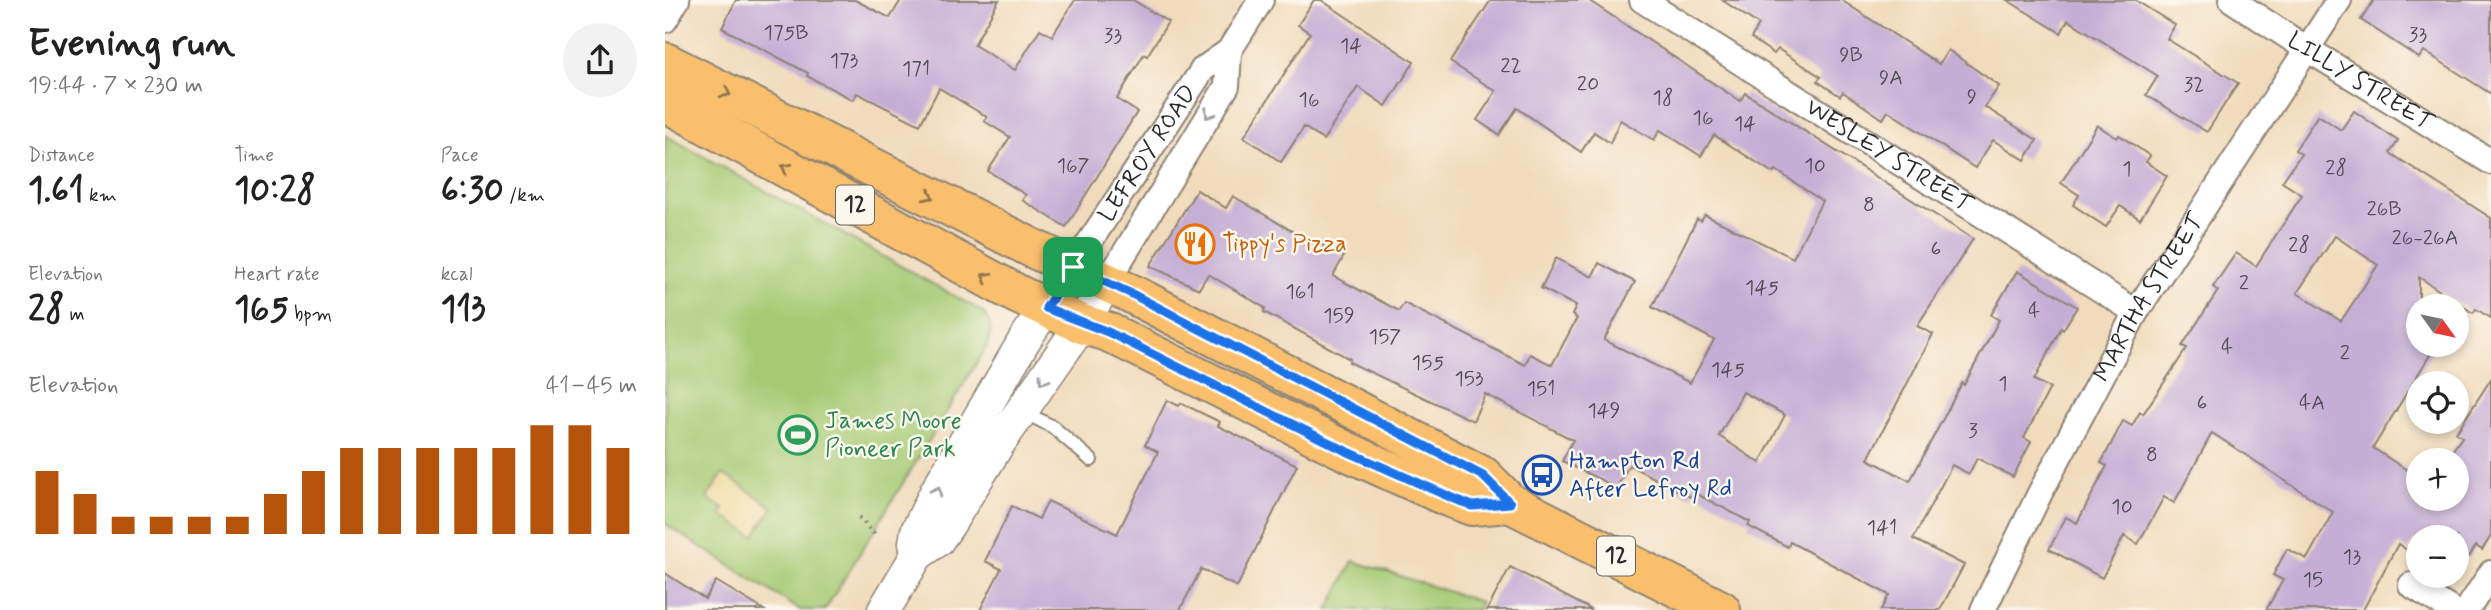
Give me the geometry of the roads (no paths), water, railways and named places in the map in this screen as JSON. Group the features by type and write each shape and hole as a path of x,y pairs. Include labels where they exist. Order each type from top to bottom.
{"main road":[{"name":"12","path":"665,62 1483,476 1510,503 1721,610"},
{"name":"12","path":"665,102 1046,308 1108,332 1344,450 1472,506 1510,503"}],"street":[{"path":"665,20 677,0"},
{"name":"LEFROY ROAD","path":"884,610 918,555 937,540 1082,324 1090,275 1203,69 1229,51 1261,0"},
{"name":"WESLEY STREET","path":"1642,0 2136,312"},
{"name":"LILLY STREET","path":"2232,0 2491,162"},
{"name":"MARTHA STREET","path":"1983,610 2040,493 2136,312 2339,0"},
{"name":"LEFROY ROAD","path":"918,555 915,543 917,531 937,490 992,395 1046,308 1090,275 1227,86 1229,51"},
{"path":"2467,610 2491,573"},
{"path":"2416,588 2452,610"}],"lane":[{"path":"1022,411 1053,427 1091,460"}],"place":[{"name":"Tippy's Pizza","path":"1195,244"},
{"name":"James Moore Pioneer Park","path":"798,435"},
{"name":"Hampton Rd After Lefroy Rd","path":"1542,475"}]}
